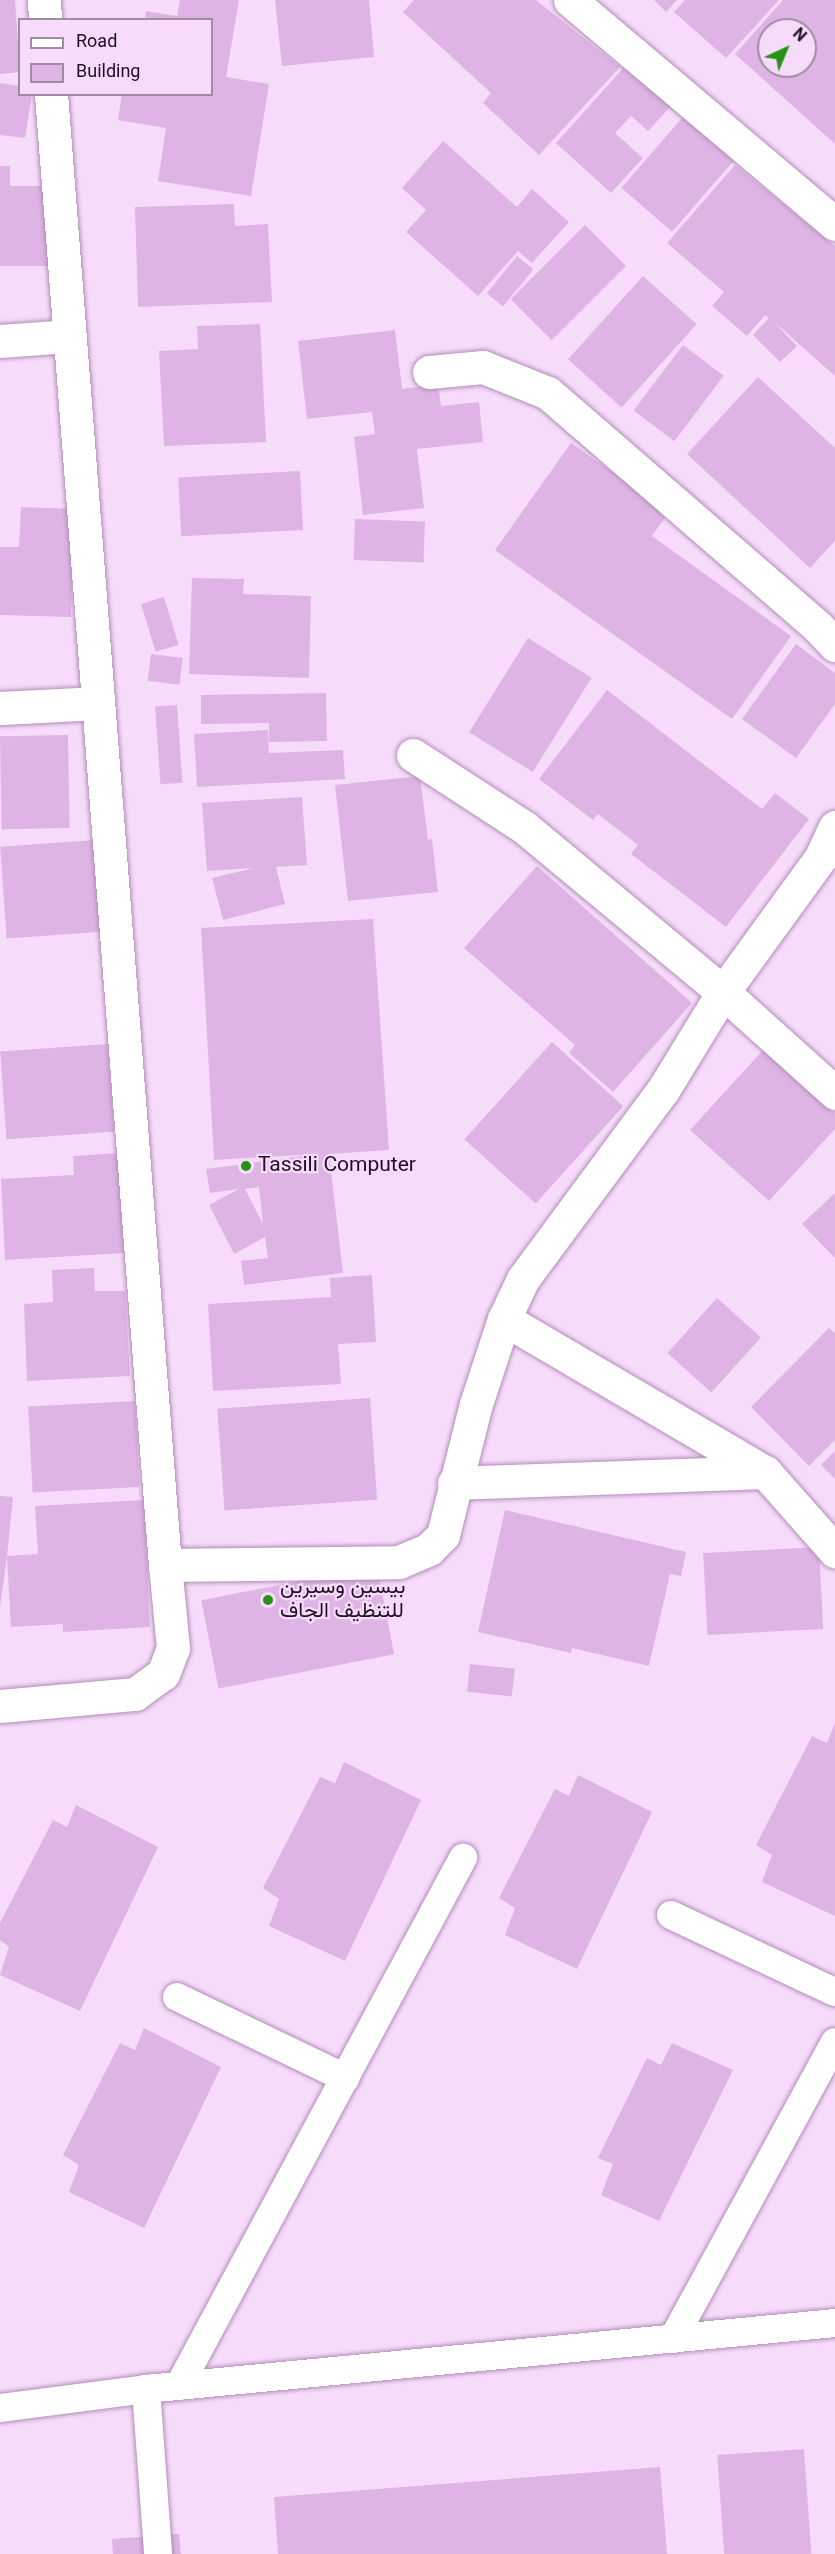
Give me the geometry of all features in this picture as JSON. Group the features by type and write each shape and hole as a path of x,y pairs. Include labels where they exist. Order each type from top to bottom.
{"street":[{"path":"44,0 45,18"},
{"path":"570,0 835,224"},
{"path":"0,1706 135,1694 163,1674 173,1648 51,96"},
{"path":"0,341 69,336"},
{"path":"429,372 483,367 548,393 818,627 835,645"},
{"path":"0,708 98,703"},
{"path":"413,755 524,827 723,992 835,1093"},
{"path":"165,1566 399,1562 429,1549 442,1535 476,1404 504,1319 523,1279 663,1090 723,992 821,857 835,827"},
{"path":"504,1319 765,1472 835,1551"},
{"path":"454,1483 765,1472"}],"lane":[{"path":"179,2386 463,1858"},
{"path":"671,1916 835,1992"},
{"path":"177,1997 345,2078"},
{"path":"673,2339 835,2042"},
{"path":"0,2408 146,2389 835,2323"},
{"path":"146,2389 158,2554"}],"building":[{"path":"0,0 15,0 18,72 0,74"},
{"path":"180,0 239,0 226,77 269,84 251,196 158,181 166,128 118,120 122,96 213,96 213,18 145,18 146,11 177,16"},
{"path":"275,0 369,0 374,57 282,66"},
{"path":"414,0 536,0 620,67 539,155 483,103 491,93 403,12"},
{"path":"654,0 677,0 666,12"},
{"path":"685,0 779,0 763,18 757,18 757,24 726,58 674,12"},
{"path":"783,0 835,0 835,144 762,78 817,78 817,18 767,18"},
{"path":"757,29 757,74 735,54"},
{"path":"626,65 671,106 648,131 631,116 615,133 643,158 611,193 556,143"},
{"path":"0,83 18,86 18,96 32,96 25,138 0,135"},
{"path":"689,110 740,154 672,232 621,188"},
{"path":"443,141 517,207 532,189 569,222 532,263 518,251 478,296 406,232 426,210 402,188"},
{"path":"735,165 835,246 835,376 772,320 797,346 780,362 753,335 769,318 765,315 747,336 712,306 724,292 667,243"},
{"path":"0,166 10,166 10,186 53,186 53,266 0,266"},
{"path":"234,204 235,226 268,224 272,302 138,307 135,207"},
{"path":"585,225 626,266 552,340 511,299"},
{"path":"517,256 533,269 503,307 487,293"},
{"path":"643,276 697,324 622,407 568,359"},
{"path":"260,324 266,442 164,446 159,351 198,349 197,326"},
{"path":"395,330 402,389 438,384 441,406 479,402 483,442 417,449 424,508 363,515 354,437 375,434 372,412 307,419 298,341"},
{"path":"683,345 724,376 674,441 634,410"},
{"path":"758,377 835,448 835,541 810,568 687,454"},
{"path":"571,443 669,512 652,536 791,636 732,719 495,550"},
{"path":"300,471 303,530 181,536 178,477"},
{"path":"21,507 74,509 71,617 0,615 0,547 19,547"},
{"path":"355,519 425,521 424,562 354,560"},
{"path":"192,578 244,579 243,594 311,596 309,678 189,674"},
{"path":"164,597 179,645 156,652 141,604"},
{"path":"528,638 592,678 533,772 469,732"},
{"path":"796,644 835,673 835,704 796,758 742,719"},
{"path":"151,654 183,658 179,685 148,681"},
{"path":"607,690 762,809 775,793 809,819 726,927 631,854 638,845 598,814 593,820 539,779"},
{"path":"326,693 327,741 269,742 269,723 201,724 201,695"},
{"path":"177,705 182,783 160,784 155,707"},
{"path":"268,730 269,753 343,750 345,779 197,787 194,734"},
{"path":"68,735 70,828 2,829 0,736"},
{"path":"420,776 428,840 432,839 438,892 348,901 335,785"},
{"path":"302,797 307,865 276,867 285,904 223,920 212,878 254,868 207,871 202,803"},
{"path":"95,840 101,932 7,938 0,847"},
{"path":"537,866 692,1003 613,1092 569,1053 575,1045 464,948"},
{"path":"373,919 389,1150 329,1154 343,1273 244,1285 241,1261 268,1258 265,1237 234,1254 209,1205 239,1189 210,1193 206,1169 317,1154 214,1160 201,928","holes":["259,1187 263,1224 245,1189"]},
{"path":"552,1042 623,1106 536,1204 464,1139"},
{"path":"108,1044 114,1132 6,1139 0,1052"},
{"path":"764,1049 835,1114 835,1129 769,1201 690,1130"},
{"path":"118,1153 124,1253 5,1260 1,1179 74,1175 73,1156"},
{"path":"835,1193 835,1258 802,1224"},
{"path":"94,1268 95,1291 125,1291 130,1376 27,1381 24,1304 53,1302 52,1270"},
{"path":"372,1275 376,1342 338,1344 341,1384 213,1391 208,1304 331,1297 330,1278"},
{"path":"717,1298 761,1337 711,1392 667,1353"},
{"path":"829,1328 835,1333 835,1440 809,1466 751,1407"},
{"path":"370,1398 377,1500 224,1510 217,1409"},
{"path":"135,1401 140,1487 33,1492 28,1407"},
{"path":"835,1451 835,1479 821,1465"},
{"path":"0,1496 13,1497 7,1556 38,1554 35,1506 144,1500 150,1627 63,1632 63,1624 11,1627 7,1557 0,1607"},
{"path":"505,1510 686,1552 681,1576 670,1574 649,1666 572,1648 571,1653 478,1632"},
{"path":"819,1547 823,1629 707,1635 703,1553"},
{"path":"377,1566 394,1654 218,1689 201,1600"},
{"path":"470,1664 515,1669 512,1697 467,1692"},
{"path":"835,1723 835,1916 762,1882 772,1855 756,1845 812,1736 827,1743"},
{"path":"344,1762 421,1800 345,1961 269,1926 279,1899 263,1888 320,1777 335,1783"},
{"path":"578,1775 652,1812 577,1969 505,1935 515,1908 499,1898 555,1789 569,1796"},
{"path":"76,1805 158,1847 80,2011 0,1975 9,1947 0,1940 0,1923 53,1820 67,1827"},
{"path":"144,2028 221,2067 144,2228 69,2192 79,2165 63,2155 120,2043 135,2050"},
{"path":"672,2043 733,2070 659,2221 601,2195 613,2164 598,2158 647,2058 661,2065"},
{"path":"804,2449 811,2554 724,2554 717,2455"},
{"path":"660,2467 667,2554 278,2554 274,2497"},
{"path":"179,2534 181,2554 113,2554 112,2539"}],"place":[{"name":"Tassili Computer","path":"246,1166"},
{"name":"بيسين وسيرين للتنظيف الجاف","path":"268,1600"}]}
